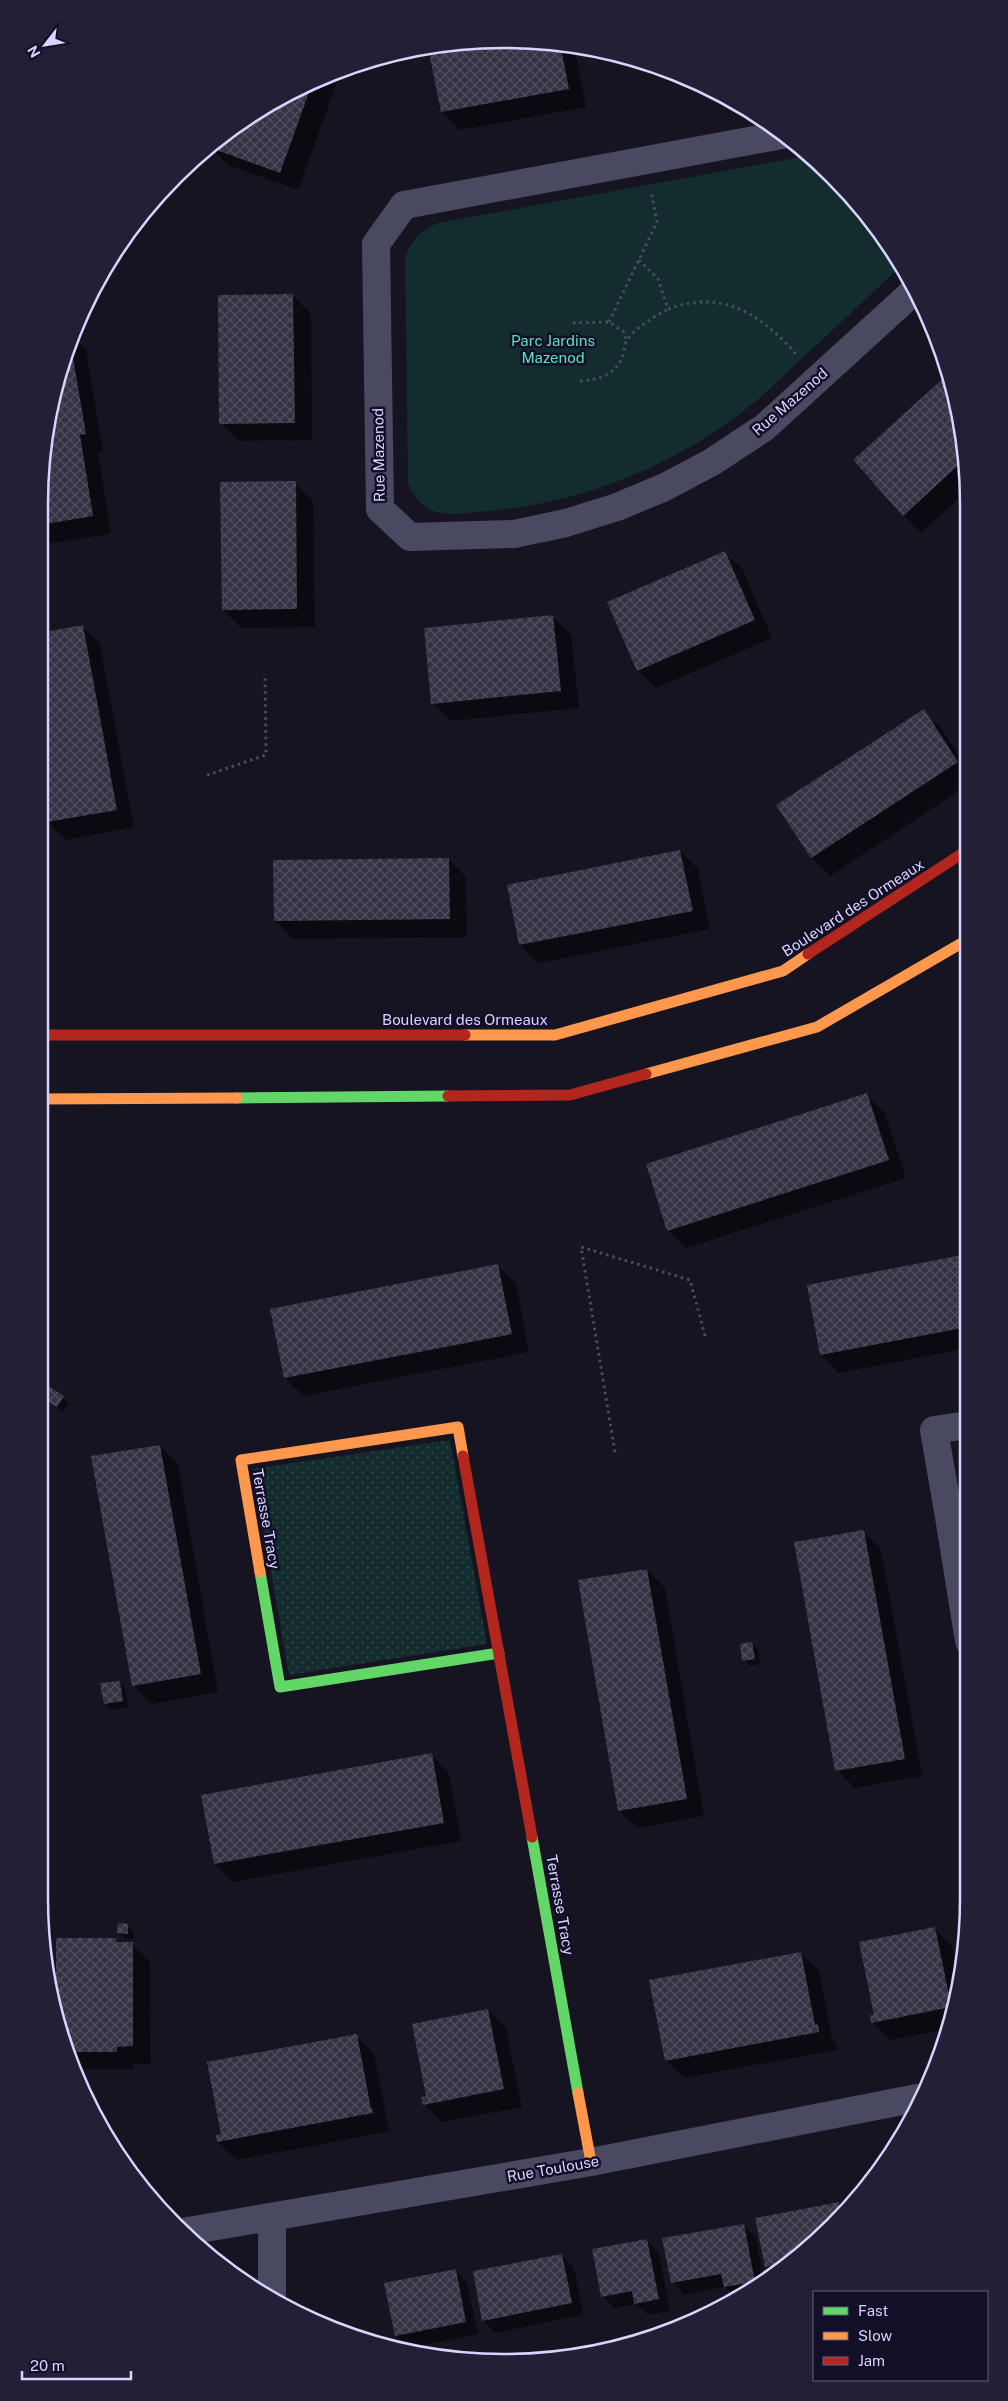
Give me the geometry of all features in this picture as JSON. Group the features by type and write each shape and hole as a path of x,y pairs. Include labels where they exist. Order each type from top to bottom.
{"street":[{"name":"Rue Mazenod","path":"775,136 404,205 376,244 380,508 410,538 514,534 566,523 617,507 657,491 712,462 766,427 909,295"},
{"name":"Boulevard des Ormeaux","path":"48,1035 555,1035 783,971 960,855"},
{"path":"48,1099 570,1095 817,1028 960,944"},
{"name":"Terrasse Tracy","path":"499,1653 280,1687 241,1460 458,1427 499,1653 591,2162"},
{"path":"960,1427 934,1430 959,1514 960,1528"},
{"name":"Rue Toulouse","path":"192,2230 591,2162 913,2099"},
{"path":"272,2217 272,2290"}],"path":[{"path":"609,322 657,222"},
{"path":"639,260 658,280 668,310"},
{"path":"626,341 651,319 668,310 696,303 723,304 742,309 764,322 818,379"},
{"path":"573,323 609,322 624,332 626,341 622,358 615,369 605,376 580,381"},
{"path":"207,775 266,755 265,674"},
{"path":"615,1452 581,1247 690,1280 706,1340"}],"green space":[{"name":"Parc Jardins Mazenod","path":"800,157 827,181 847,203 884,250 896,271 764,394 723,426 692,446 627,478 558,500 523,507 463,514 442,513 423,505 408,484 405,258 421,232 438,223"},
{"path":"450,1440 487,1644 289,1675 253,1469"}],"building":[{"path":"474,48 534,48 562,51 569,89 441,112 429,54"},
{"path":"309,92 280,173 216,150 250,124"},
{"path":"293,294 295,423 219,424 218,295"},
{"path":"73,355 86,434 80,435 93,516 48,524 48,474 51,444 63,386"},
{"path":"943,379 952,415 959,464 903,516 853,460"},
{"path":"296,481 297,609 222,610 220,482"},
{"path":"725,551 755,620 637,671 607,602"},
{"path":"553,615 561,691 431,704 424,628"},
{"path":"83,625 117,810 48,822 48,631"},
{"path":"924,709 958,762 811,858 776,805"},
{"path":"680,850 693,911 519,945 507,885"},
{"path":"449,858 450,919 274,921 273,860"},
{"path":"867,1093 889,1160 667,1231 646,1164"},
{"path":"960,1255 960,1329 820,1355 807,1285"},
{"path":"498,1264 512,1334 284,1378 270,1309"},
{"path":"48,1386 64,1396 57,1407 48,1402"},
{"path":"160,1445 201,1674 132,1686 91,1456"},
{"path":"864,1530 905,1759 835,1771 794,1542"},
{"path":"647,1569 687,1799 618,1811 578,1580"},
{"path":"752,1642 755,1659 742,1661 740,1644"},
{"path":"120,1681 123,1701 104,1704 100,1683"},
{"path":"432,1753 444,1823 214,1864 201,1795"},
{"path":"118,1923 128,1924 128,1934 117,1933"},
{"path":"935,1927 949,1997 947,2008 871,2023 870,2015 874,2015 859,1942"},
{"path":"56,1938 117,1938 116,1942 133,1942 133,2046 117,2047 117,2052 75,2052 56,1986"},
{"path":"801,1952 815,2025 818,2024 819,2032 665,2061 649,1980"},
{"path":"488,2009 504,2089 423,2105 421,2097 426,2096 412,2024"},
{"path":"357,2034 373,2113 217,2142 216,2135 221,2134 207,2062"},
{"path":"839,2202 840,2206 827,2220 782,2259 774,2265 765,2267 755,2218"},
{"path":"744,2224 754,2279 747,2283 724,2287 721,2274 671,2283 662,2238"},
{"path":"647,2239 659,2299 634,2304 632,2291 601,2297 592,2249"},
{"path":"562,2254 572,2303 482,2321 473,2271"},
{"path":"456,2269 466,2322 395,2336 384,2283"}],"traffic: fast":[{"path":"237,1098 448,1096"},
{"path":"260,1572 280,1687 499,1653"},
{"path":"532,1837 578,2093"}],"traffic: slow":[{"path":"646,1074 817,1027 960,944"},
{"path":"465,1035 555,1035 783,971 808,954"},
{"path":"48,1099 237,1098"},
{"path":"260,1572 241,1460 458,1427 463,1456"},
{"path":"578,2093 591,2162"}],"traffic: jam":[{"path":"808,954 960,855"},
{"path":"48,1035 465,1035"},
{"path":"448,1096 570,1095 646,1074"},
{"path":"463,1456 532,1837"}]}
